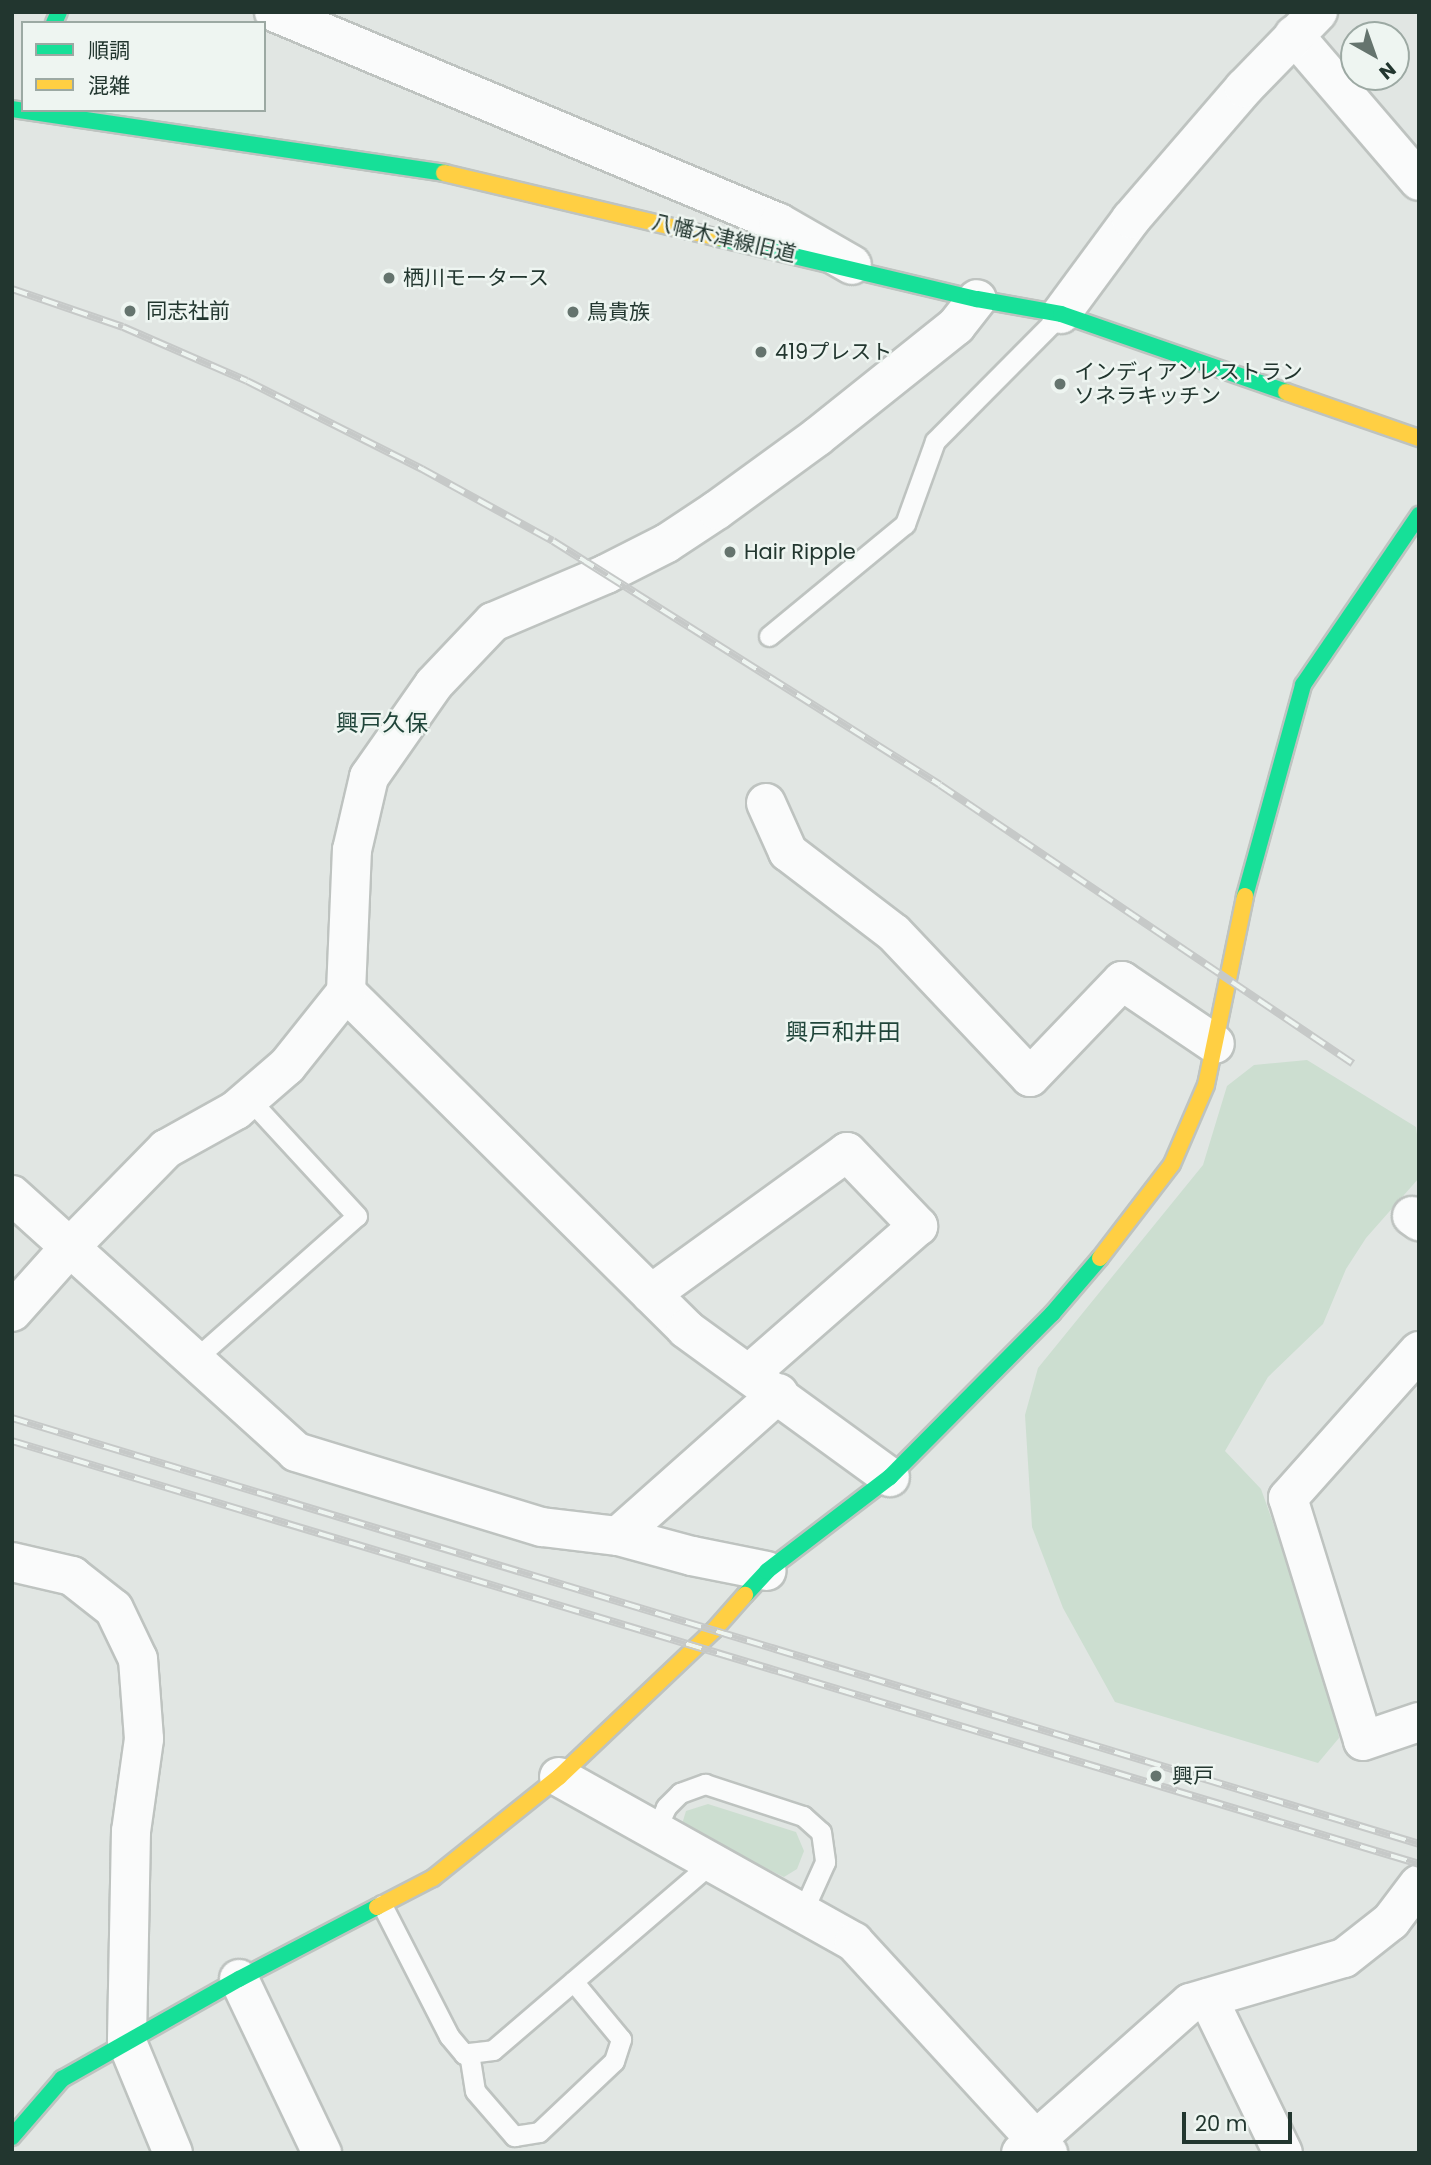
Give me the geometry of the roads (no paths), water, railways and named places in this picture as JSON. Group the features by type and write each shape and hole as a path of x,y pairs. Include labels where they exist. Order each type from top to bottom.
{"street":[{"path":"274,12 779,223 863,271"},
{"path":"1061,314 1131,219 1244,88 1306,24 1419,181"},
{"name":"八幡木津線旧道","path":"34,112 428,169 977,299 1061,314 1419,438"},
{"path":"12,1312 69,1248 166,1149 236,1110 287,1066 346,992 352,850 369,777 434,684 493,622 618,568 667,543 717,510 817,437 956,326 977,299"},
{"path":"12,2137 62,2078 239,1979 433,1878 559,1777 714,1630 766,1571 890,1477 1052,1314 1102,1255 1172,1164 1206,1085 1240,915 1303,685 1419,514"},
{"path":"766,803 788,852 894,933 1030,1077 1122,981 1215,1044"},
{"path":"346,992 686,1329 890,1477"},
{"path":"618,1536 918,1226 846,1152 651,1294"},
{"path":"12,1195 296,1452 542,1527 618,1536 692,1556 766,1571"},
{"path":"1419,1351 1288,1498 1363,1741 1419,1722"},
{"path":"12,1562 72,1576 114,1609 138,1659 144,1739 131,1830 127,2042 173,2153"},
{"path":"559,1777 854,1942 1036,2148 1190,2003 1344,1958 1391,1921 1419,1884"},
{"path":"239,1979 322,2153"},
{"path":"1208,1998 1273,2148"}],"lane":[{"path":"769,636 905,524 935,441 1061,314"},
{"path":"194,1360 357,1216 248,1099"},
{"path":"655,1830 666,1808 680,1793 705,1784 803,1816 821,1832 825,1862 802,1913"},
{"path":"382,1905 449,2036 464,2054 493,2050 711,1863"},
{"path":"470,2053 475,2091 514,2136 539,2132 614,2061 621,2039 573,1981"}],"railway":[{"path":"12,289 123,327 247,381 422,469 553,541 940,785 1353,1064"},
{"path":"12,1418 1419,1844"},
{"path":"12,1441 1419,1864"}],"place":[{"name":"栖川モータース","path":"389,278"},
{"name":"同志社前","path":"130,311"},
{"name":"鳥貴族","path":"573,312"},
{"name":"419プレスト","path":"761,352"},
{"name":"インディアンレストラン ソネラキッチン","path":"1060,384"},
{"name":"Hair Ripple","path":"730,552"},
{"name":"興戸","path":"1156,1776"}],"district":[{"name":"興戸久保","path":"382,723"},
{"name":"興戸和井田","path":"843,1032"}]}
